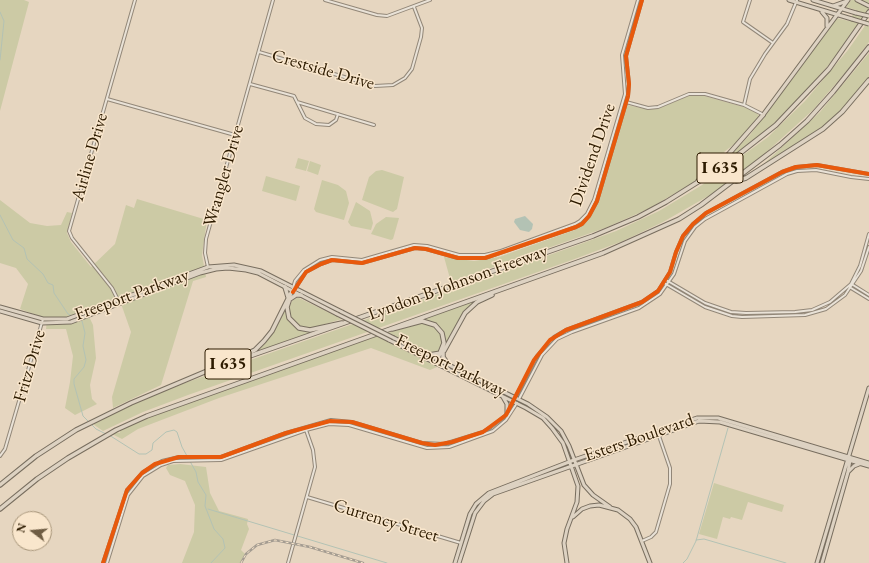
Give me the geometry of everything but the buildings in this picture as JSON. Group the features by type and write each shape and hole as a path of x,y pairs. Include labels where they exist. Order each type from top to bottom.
{"highway":[{"name":"Lyndon B Johnson Freeway","path":"0,485 76,430 131,402 207,371 608,230 638,217 692,187 745,150 787,114 829,69 869,12"},
{"name":"Lyndon B Johnson Freeway","path":"0,511 20,492 92,443 116,430 173,405 519,284 603,253 660,229 701,205 765,158 807,121 834,92 869,47"},
{"path":"731,183 746,178 823,130 842,112 869,80"},
{"path":"692,187 727,156 763,115"},
{"path":"438,362 462,317 472,306 482,299 519,284"},
{"path":"285,287 289,299 287,307 289,318 296,326 303,329 314,329 360,318"},
{"path":"207,371 249,353 260,346 272,331 293,289"},
{"path":"289,299 296,295 301,296"},
{"path":"351,342 416,323 428,322 435,325 442,333 444,343 442,353 448,364"},
{"path":"429,355 434,356 442,353"}],"main road":[{"path":"789,0 797,1 836,15 869,24"},
{"path":"813,0 869,16"},
{"path":"833,6 847,1"},
{"path":"763,115 847,1"},
{"path":"857,1 869,6"},
{"path":"821,10 827,18 827,28"},
{"name":"Freeport Parkway","path":"0,307 43,321 62,320 92,312 208,268 234,265 268,274 293,289 429,355 438,362 448,364 541,412 561,431 569,446 580,479 587,489 610,507 618,510 630,518 642,541"},
{"name":"Freeport Parkway","path":"249,269 285,287 293,289 301,296 389,340 438,362 502,395 516,400 548,423 562,443 578,486 578,493 564,542 567,563"},
{"name":"Freeport Parkway","path":"0,311 43,321 64,323 79,320 92,312"},
{"path":"817,563 869,388"},
{"path":"502,395 507,404 506,415"},
{"path":"865,400 869,396"},
{"name":"Esters Boulevard","path":"455,563 475,513 487,498 500,490 703,417 718,418 869,466"},
{"path":"548,423 561,431"},
{"path":"822,563 848,472 849,459"},
{"name":"Esters Boulevard","path":"849,459 869,463"},
{"path":"848,472 854,466 863,464"},
{"path":"571,520 578,511 585,507 599,505 610,507"},
{"path":"642,541 650,563"},
{"name":"Esters Boulevard","path":"459,563 463,543"}],"street":[{"name":"Airline Drive","path":"118,302 108,282 69,233 135,0"},
{"name":"Wrangler Drive","path":"208,268 206,239 273,0"},
{"path":"325,0 382,16 392,15 430,0"},
{"name":"Dividend Drive","path":"293,289 306,272 321,264 337,260 362,262 388,254 420,248 458,258 485,258 546,236 575,224 584,218 590,209 625,89 622,55 638,0"},
{"name":"Dividend Drive","path":"546,236 576,227 586,220 592,211 626,102 629,89 626,56 642,0"},
{"path":"750,0 743,22 773,43"},
{"path":"744,105 750,80 773,43 787,24 797,1"},
{"name":"Crestside Drive","path":"259,52 375,86 393,85 405,78 412,69 421,38 422,28 414,7"},
{"path":"631,22 635,23"},
{"path":"250,84 288,93 294,96 307,120 316,124 328,125 336,120 338,114"},
{"path":"622,101 648,108 658,107 689,94 700,93 744,105 763,115"},
{"path":"107,99 235,135"},
{"path":"297,102 374,125"},
{"path":"103,563 126,490 143,472 162,463 173,460 221,457 305,429 329,424 349,425 419,446 442,448 493,432 506,420 516,400 534,360 550,340 566,330 642,302 654,294 666,280 680,241 696,222 706,214 782,172 796,167 810,165 869,174 869,179 816,170 804,170 787,174 698,225 683,244 669,284 656,298 639,308 566,334 551,344 542,355 516,400 506,415 483,432 452,442 435,445 346,421 323,421 305,429 267,444 221,460 173,460"},
{"path":"859,272 869,234"},
{"path":"666,280 669,284 716,311 742,317 805,315 826,309 837,301 851,286 859,272 869,247"},
{"path":"864,249 868,250"},
{"path":"664,283 669,284 717,308 738,313 803,312 819,307 835,299 851,286"},
{"path":"851,286 869,295"},
{"path":"851,286 869,298"},
{"name":"Fritz Drive","path":"0,456 6,449 43,321"},
{"path":"288,563 315,464 313,450 305,429"},
{"path":"642,541 651,537 656,532 670,484 670,468 658,434"},
{"path":"107,563 128,495 143,476 162,463"},
{"name":"Currency Street","path":"307,497 463,543"}],"shaded area":[{"path":"0,0 24,0 29,2 0,111"},
{"path":"851,0 869,0 869,8 832,61 791,108 764,132 713,171 750,135 836,18 849,21 856,10 846,7"},
{"path":"869,20 869,42 851,66 813,110 751,166 710,195 663,222 623,241 572,260 188,395 143,412 103,431 93,424 130,405 182,384 572,247 616,231 659,211 702,185 768,137 805,101 848,50"},
{"path":"869,53 869,77 846,106 816,133 756,171 820,112"},
{"path":"701,95 747,108 755,111 759,116 742,138 724,152 726,156 691,184 648,209 605,228 451,282 444,257 474,261 499,257 575,230 589,218 599,199 627,105 646,109 657,109 688,96"},
{"path":"298,158 309,161 306,171 295,168"},
{"path":"310,161 321,165 318,175 307,171"},
{"path":"382,170 404,177 397,209 393,212 362,200 369,177 376,171"},
{"path":"266,176 300,186 296,201 262,191"},
{"path":"322,180 338,185 346,191 349,203 344,220 316,212 314,209"},
{"path":"137,199 207,220 202,255 206,277 193,281 161,385 113,408 112,397 131,332 119,298 86,310 93,325 96,358 90,385 92,399 97,404 75,415 65,408 73,356 66,329 46,329 47,319 20,309 28,284 16,268 0,263 0,200 30,223 47,226 61,225 67,212 72,213 67,233 71,242 91,267 115,244 126,205 134,208"},
{"path":"356,202 370,211 373,223 371,230 351,226 348,222"},
{"path":"525,216 533,224 532,229 529,232 520,230 514,222 515,219"},
{"path":"386,217 399,218 393,239 391,240 371,234 376,224"},
{"path":"482,297 471,305 462,315 445,347 445,341 433,323 428,321 413,322"},
{"path":"299,298 342,319 305,329 296,325 291,317 289,308 292,301"},
{"path":"288,302 289,320 292,324 303,331 319,330 249,355 266,341"},
{"path":"423,323 435,327 440,333 442,342 440,351 434,354 392,335 389,342 437,367 430,370 371,348 219,398 138,429 122,439 112,434 117,432 120,433 120,430 163,411 369,338"},
{"path":"180,464 206,467 210,493 219,511 248,519 247,524 249,529 241,550 245,554 240,563 182,563 194,532 195,505 185,481 170,475 166,468 168,465"},
{"path":"714,483 784,505 782,512 748,502 742,520 731,517 730,519 723,517 717,539 699,534"}],"waterway":[{"path":"0,12 4,21 0,60"},
{"path":"0,215 13,240 24,248 27,259 43,274 48,283 53,285 54,293 68,314 72,316"},
{"path":"80,320 82,321 85,333 83,346 86,360 84,367 74,379 74,384 83,416 96,429 106,434"},
{"path":"683,563 687,559 696,541 728,428"},
{"path":"109,435 139,454 146,454 152,450 153,443 166,432 174,430 177,432 182,447 196,472 198,482 206,495 205,506 214,529 223,539 225,548 211,563"},
{"path":"208,509 387,563"},
{"path":"696,540 704,539 786,563"}],"railway":[{"path":"241,563 246,554 257,545 275,540 310,547 363,563"}],"cycle path":[{"path":"293,292 306,272 332,260 362,263 415,248 426,249 458,258 485,258 582,224 589,216 597,201 628,96 629,84 626,56 642,0"},
{"path":"103,563 127,490 142,473 155,464 179,457 221,457 286,433 330,421 352,422 422,443 435,445 452,442 483,432 506,415 534,360 550,340 566,330 642,302 658,291 670,272 683,236 693,224 706,213 782,172 796,167 817,165 869,174"}]}
